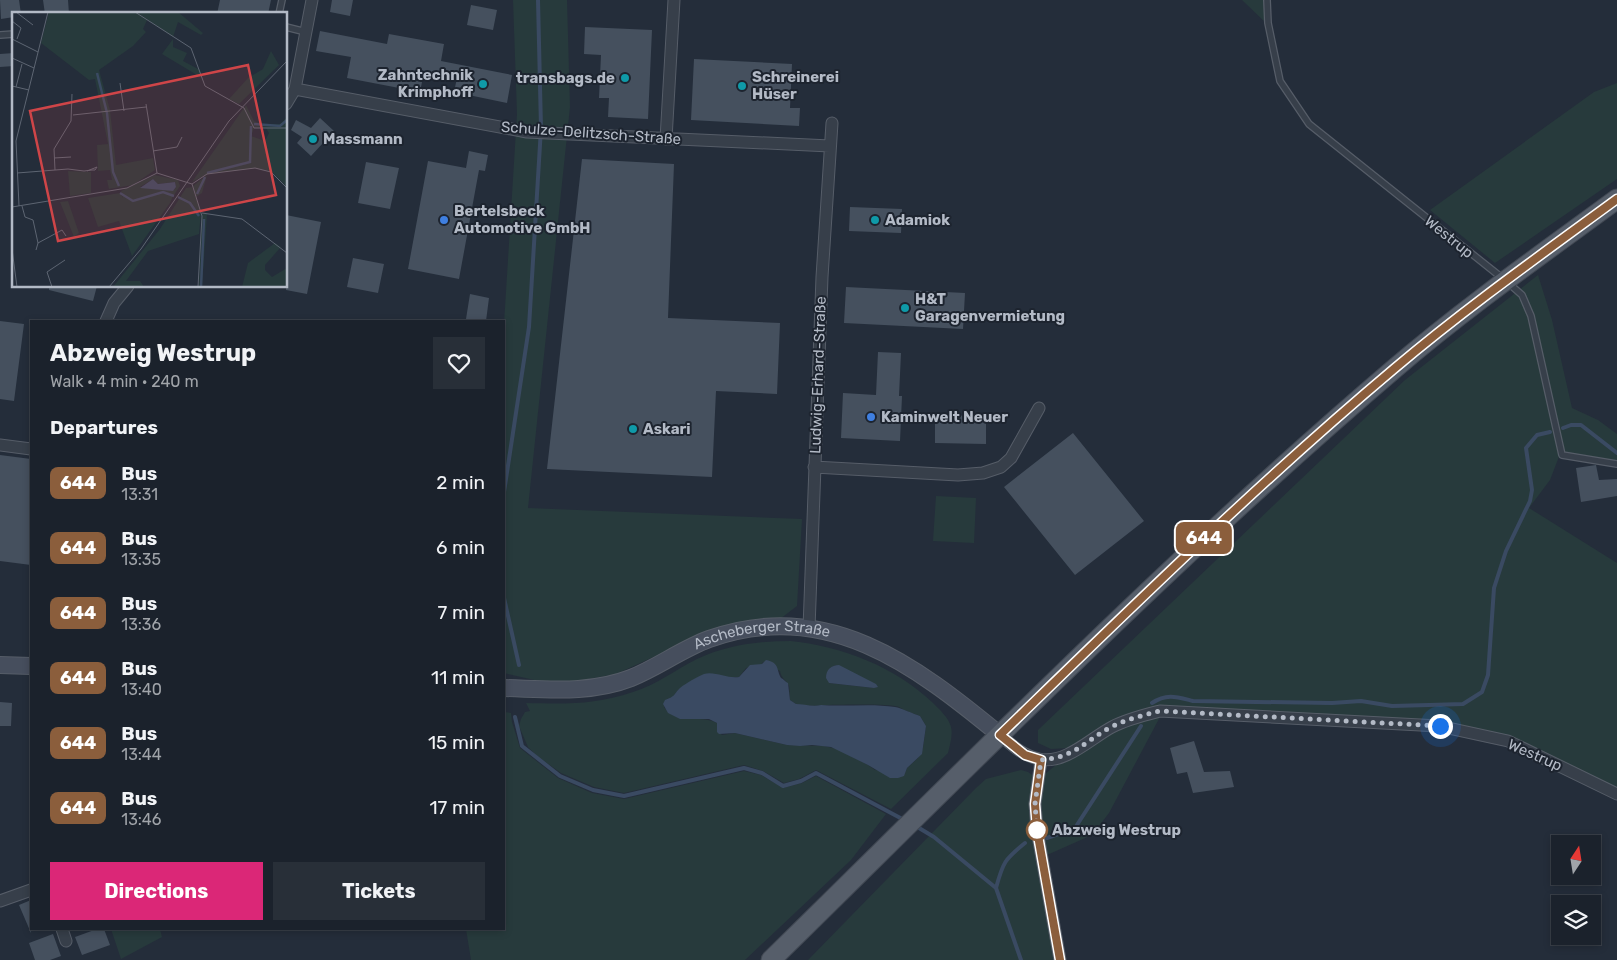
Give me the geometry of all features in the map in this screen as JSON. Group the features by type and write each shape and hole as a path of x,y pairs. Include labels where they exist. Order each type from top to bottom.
{"main road":[{"path":"771,960 1108,629 1248,497 1395,368 1453,321 1617,199"}],"street":[{"path":"288,101 295,89 312,0"},
{"path":"666,139 674,0"},
{"name":"Schulze-Delitzsch-Straße","path":"295,89 527,132 830,146"},
{"name":"Ludwig-Erhard-Straße","path":"809,628 822,277 832,122"},
{"path":"106,320 114,303 126,288"},
{"path":"814,467 958,475 983,473 1001,467 1011,458 1039,408"},
{"path":"0,445 30,449"},
{"name":"Ascheberger Straße","path":"505,688 572,690 595,688 632,678 709,639 762,627 809,628 850,638 896,658 944,690 1000,735"},
{"path":"0,665 30,666"},
{"name":"Westrup","path":"1041,760 1055,759 1073,752 1112,727 1135,717 1160,711 1430,725 1508,741 1617,794"},
{"path":"1000,735 1025,755 1041,760 1035,804 1037,830 1060,960"},
{"path":"0,901 30,890"},
{"path":"62,930 66,941"}],"lane":[{"name":"Westrup","path":"1267,0 1268,23 1280,81 1309,124 1522,295 1531,316 1562,455 1617,464"},
{"path":"288,28 307,32"}],"shaded area":[{"path":"513,0 567,0 570,107 528,508 802,519 797,606 780,619 711,631 616,674 556,685 505,673 504,320 517,114"},
{"path":"1242,0 1265,0 1266,23"},
{"path":"1617,83 1617,179 1495,263 1430,210 1594,92"},
{"path":"1538,275 1552,320 1572,408 1598,420 1617,434 1617,465 1560,454 1550,480 1529,508 1617,563 1617,787 1509,736 1161,707 1069,748 1051,749 1038,743 1038,730 1405,380"},
{"path":"936,496 976,498 974,543 933,541"},
{"path":"779,641 810,644 848,653 867,660 902,679 933,703 948,720 952,733 948,753 891,809 816,770 799,779 784,783 763,771 744,765 624,793 594,787 561,773 528,747 519,726 525,712 530,711 526,703 580,703 619,696 650,685 708,654 743,645","holes":["763,662 780,671 789,686 790,700 796,704 812,706 884,705 899,707 920,716 926,726 923,748 918,758 907,768 905,773 875,770 837,749 824,746 787,745 735,733 722,735 717,730 717,723 710,720 675,716 664,707 667,699 673,697 678,690 725,677 739,677 746,668 762,664","836,665 874,688 829,683 830,668"]},
{"path":"505,712 511,713 520,748 558,778 592,793 624,799 744,771 761,775 783,788 802,783 816,776 886,814 851,860 745,960 471,960 466,930 505,930"},
{"path":"1161,715 1109,813 1092,835 1047,855 1039,802 1044,775 1057,764 1076,757 1113,731"},
{"path":"1021,770 1035,777 1056,960 808,960 986,779"},
{"path":"111,930 160,930 162,937 121,959"}],"water":[{"path":"766,660 776,665 781,678 788,683 790,700 796,704 815,706 886,706 920,716 926,726 922,754 907,768 904,776 890,778 831,747 787,745 735,733 719,734 717,732 717,723 709,719 680,719 668,713 663,704 665,700 673,696 682,686 704,674 713,673 739,677 750,665 762,664"},
{"path":"839,665 876,684 878,687 829,683 826,678 828,670"}],"building":[{"path":"0,0 19,0 21,12 12,12 12,17 1,19"},
{"path":"43,0 68,0 69,12 45,12"},
{"path":"220,0 271,0 268,12 217,12"},
{"path":"332,0 353,0 350,16 330,12"},
{"path":"471,5 497,10 493,30 467,25"},
{"name":"transbags.de","path":"585,27 652,30 648,119 608,117 609,98 599,98 601,55 584,54"},
{"path":"320,31 387,44 389,34 444,44 441,61 512,75 507,103 454,92 457,78 424,72 420,92 347,78 351,57 316,51"},
{"path":"12,53 12,66 0,67 0,54"},
{"name":"Schreinerei Hüser","path":"694,59 792,64 790,108 800,108 799,126 691,120"},
{"name":"Massmann","path":"320,118 334,131 311,156 297,143 302,137 291,130 296,120 311,128"},
{"name":"Bertelsbeck Automotive GmbH","path":"469,151 488,155 485,171 479,170 459,279 408,269 428,161 466,168"},
{"name":"Askari","path":"582,159 674,164 668,318 780,323 777,394 716,391 712,477 547,469"},
{"path":"366,162 399,168 390,209 358,203"},
{"name":"Adamiok","path":"850,207 902,209 901,233 849,231"},
{"path":"288,215 321,222 307,294 286,290 288,288"},
{"path":"353,258 384,264 378,293 347,287"},
{"name":"H&T Garagenvermietung","path":"846,287 965,293 963,329 844,323"},
{"path":"49,288 96,288 93,301 49,290"},
{"path":"470,294 489,298 486,320 466,319"},
{"path":"0,321 24,324 14,401 0,399"},
{"name":"Kaminwelt Neuer","path":"878,352 901,353 899,396 902,396 900,441 841,438 843,393 876,395"},
{"path":"935,415 986,416 986,444 935,443"},
{"path":"1073,433 1144,521 1075,575 1004,487"},
{"path":"0,455 30,459 30,565 0,561"},
{"path":"1596,465 1599,480 1617,479 1617,496 1581,502 1576,468"},
{"path":"0,702 12,703 11,726 0,726"},
{"path":"1194,741 1204,772 1230,771 1234,787 1193,793 1187,772 1177,774 1170,748"},
{"path":"30,900 31,933 19,905"},
{"path":"94,930 104,930 110,945 82,955 75,937"},
{"path":"53,934 61,956 50,960 35,960 29,943"}],"waterway":[{"path":"505,485 529,327 541,128 538,0"},
{"path":"1563,428 1571,425 1581,425 1617,453"},
{"path":"1152,703 1162,698 1172,697 1193,701 1332,703 1361,701 1392,706 1463,704 1482,692 1488,675 1494,588 1506,551 1530,501 1532,490 1526,448 1537,435 1550,432"},
{"path":"505,602 519,665"},
{"path":"515,717 522,746 560,776 593,790 624,796 744,768 762,773 783,786 801,781 816,773 906,821"},
{"path":"1047,838 1075,828 1141,726"},
{"path":"914,825 934,837 996,888 1021,960"},
{"path":"996,888 1006,862 1025,843"}],"bus line":[{"name":"644","path":"1060,960 1037,830 1035,804 1041,760 1025,755 1000,735 1108,629 1248,497 1395,368 1453,321 1617,199"}],"place":[{"name":"transbags.de","path":"625,78"},
{"name":"Zahntechnik Krimphoff","path":"483,84"},
{"name":"Schreinerei Hüser","path":"742,86"},
{"name":"Massmann","path":"313,139"},
{"name":"Bertelsbeck Automotive GmbH","path":"444,220"},
{"name":"Adamiok","path":"875,220"},
{"name":"H&T Garagenvermietung","path":"905,308"},
{"name":"Kaminwelt Neuer","path":"871,417"},
{"name":"Askari","path":"633,429"},
{"name":"Abzweig Westrup","path":"1037,830"}],"route":[{"path":"1037,830 1035,804 1041,760 1055,759 1073,752 1112,727 1135,717 1160,711 1440,726"}]}
